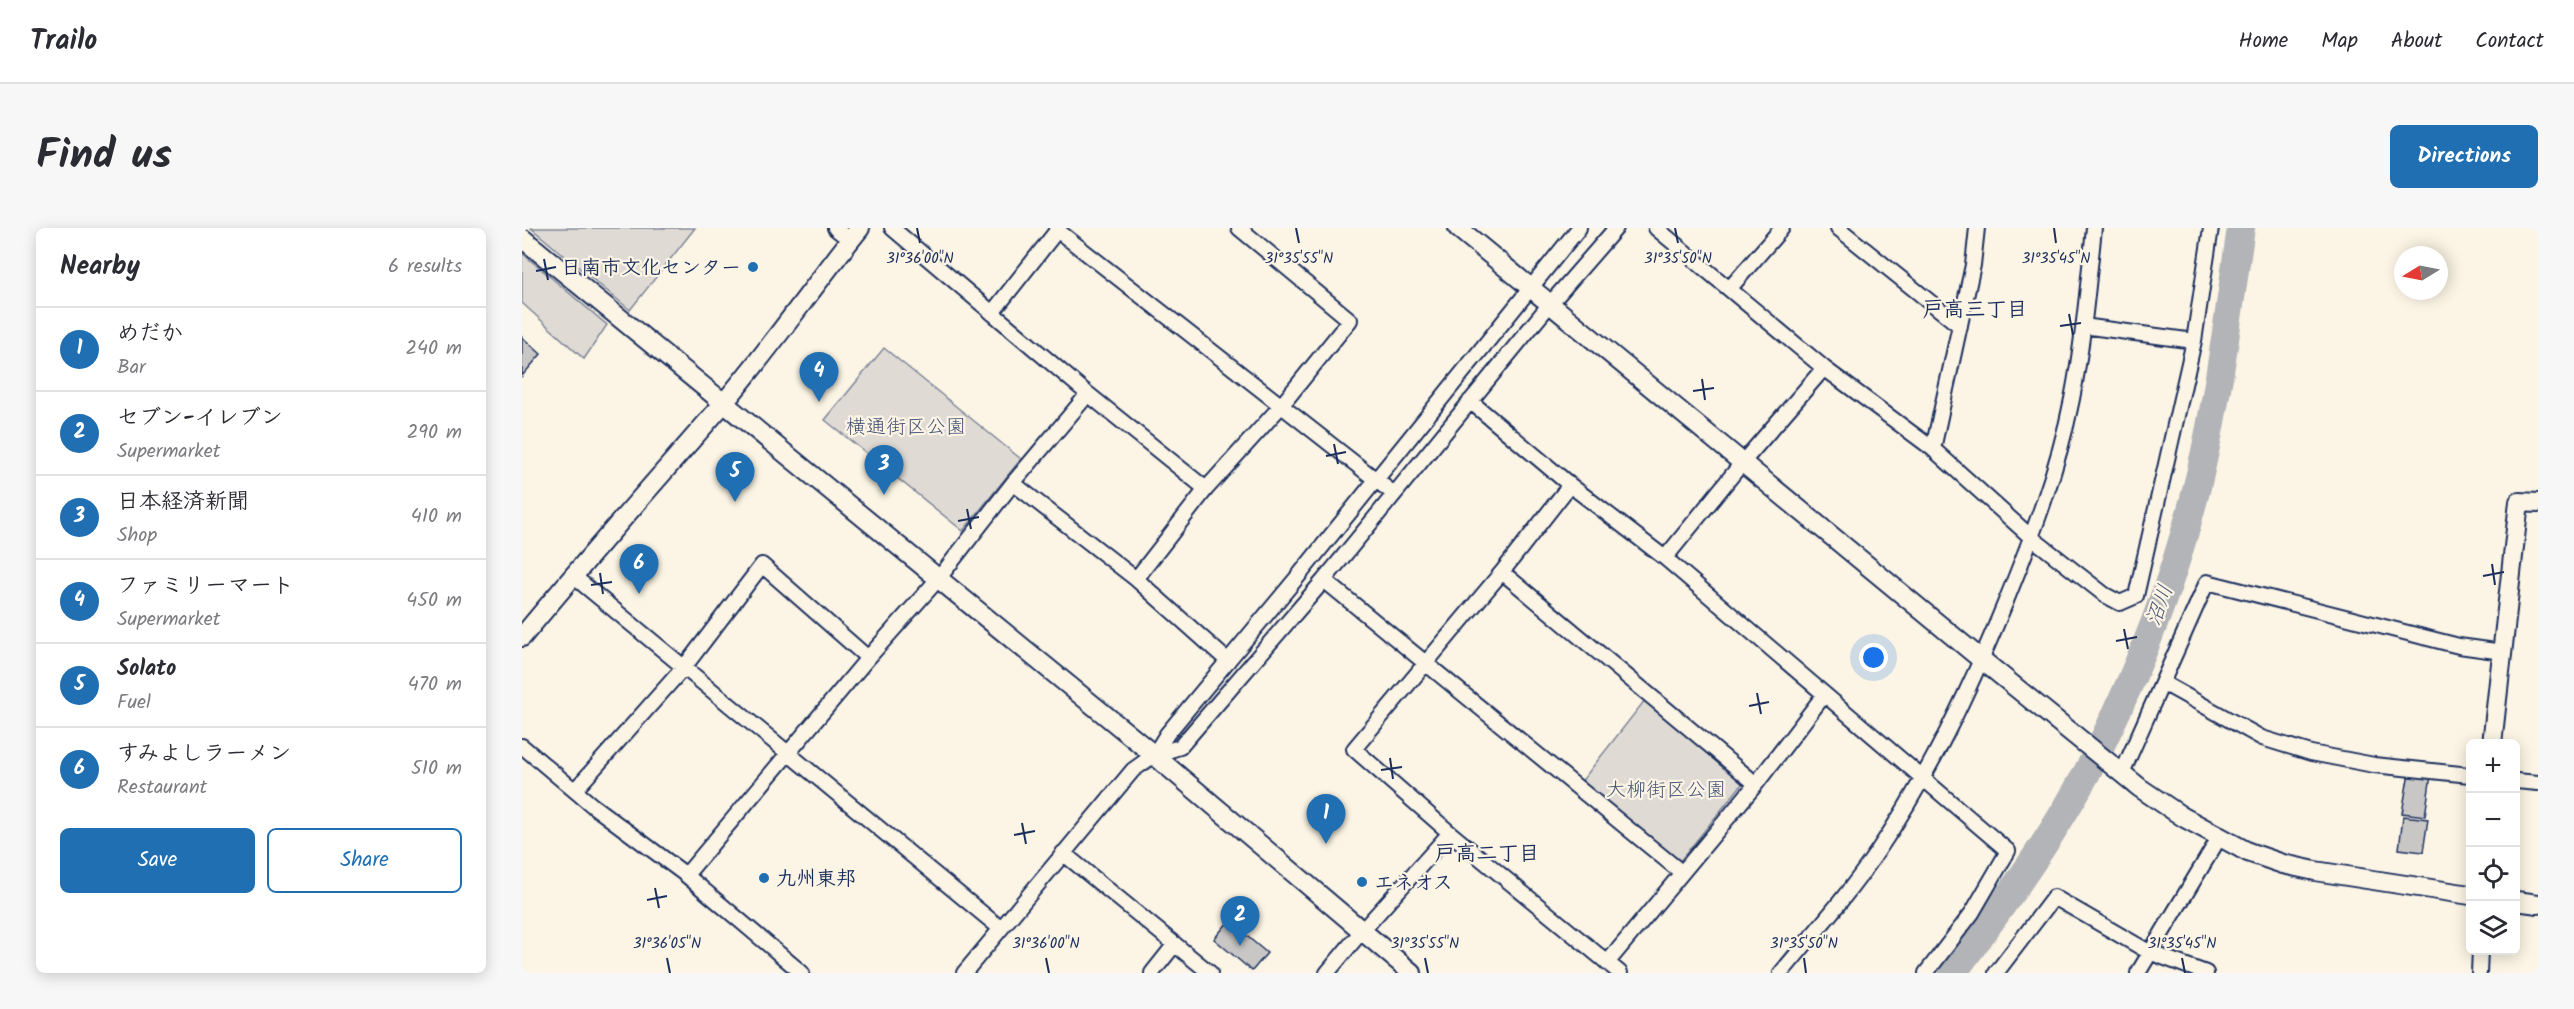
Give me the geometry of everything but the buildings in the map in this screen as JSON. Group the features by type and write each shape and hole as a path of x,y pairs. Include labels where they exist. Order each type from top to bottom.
{"street":[{"path":"522,637 572,575 723,404 805,302 855,234 835,228"},
{"path":"892,228 1088,394 1206,489"},
{"path":"1136,579 1206,489 1281,406 1350,320 1239,228"},
{"path":"1458,228 2140,789 2174,812 2248,852 2294,866 2466,894"},
{"path":"1154,755 1167,734 1376,481 1579,228"},
{"path":"964,973 1132,770 1154,755 1180,747 1324,580 1550,304 1616,228"},
{"path":"1656,228 1824,368 1933,449 2032,538 2105,595 2120,603 2136,596 2194,341 2211,228"},
{"path":"1730,288 1782,228"},
{"path":"1838,228 1960,326"},
{"path":"1933,449 1973,265 1977,228"},
{"path":"1781,973 1842,900 1878,850 1955,718 1982,660 2032,538 2072,400 2094,228"},
{"path":"992,313 1058,229 1394,495"},
{"path":"522,238 1154,755 1412,973"},
{"path":"2083,326 2194,341"},
{"path":"1665,558 1742,463 1824,368"},
{"path":"686,875 868,658 939,578 1013,483 1088,394"},
{"path":"1470,401 1570,485 1665,558 2008,851 1972,913 1926,973"},
{"path":"1013,483 1136,579 1228,661"},
{"path":"1570,485 1502,573 1354,749 1450,833 1620,973"},
{"path":"2493,739 2519,502 2538,502"},
{"path":"575,790 685,666 762,565 868,658"},
{"path":"1502,573 1756,784"},
{"path":"572,575 1000,928"},
{"path":"1324,580 1681,872"},
{"path":"2122,773 2207,582 2459,646 2503,652"},
{"path":"2163,683 2262,738 2311,753 2374,765 2466,775"},
{"path":"1607,963 1756,784 1824,695"},
{"path":"522,746 575,790 686,875 802,973"},
{"path":"2520,781 2538,783"},
{"path":"1327,973 1450,833"},
{"path":"2138,973 2219,838"},
{"path":"1063,853 1210,973"},
{"path":"1996,973 2054,897 2149,952 2206,973"},
{"path":"2520,902 2538,904"},
{"path":"1152,973 1175,944"},
{"path":"2479,973 2481,955"}],"green space":[{"path":"531,228 695,228 630,310"},
{"path":"522,253 607,325 584,359 522,303"},
{"name":"横通街区公園","path":"884,348 1021,459 963,531 825,420"},
{"name":"大柳街区公園","path":"1645,700 1743,783 1675,867 1577,787"}],"waterway":[{"name":"沼川","path":"1953,973 1994,917 2070,802 2103,741 2146,644 2182,542 2207,444 2241,228"}],"place":[{"name":"日南市文化センター","path":"753,267"},
{"name":"ファミリーマート","path":"819,402"},
{"name":"日本経済新聞","path":"884,495"},
{"name":"Solato","path":"735,502"},
{"name":"すみよしラーメン","path":"639,594"},
{"name":"めだか","path":"1326,844"},
{"name":"九州東邦","path":"764,878"},
{"name":"エネオス","path":"1362,882"},
{"name":"セブン-イレブン","path":"1240,946"}],"district":[{"name":"戸高三丁目","path":"1975,309"},
{"name":"戸高二丁目","path":"1487,853"}]}
